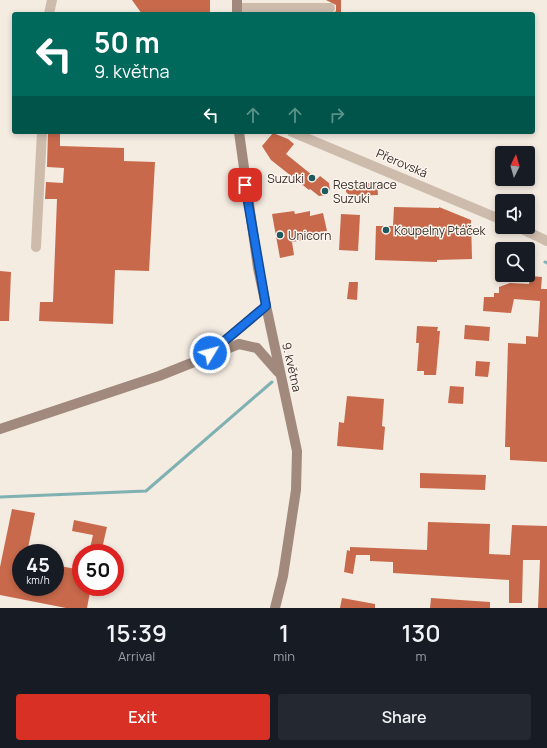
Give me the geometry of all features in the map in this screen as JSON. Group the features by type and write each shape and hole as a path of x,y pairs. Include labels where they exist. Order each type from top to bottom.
{"main road":[{"name":"9. května","path":"239,134 248,201 266,306 297,451 296,490 283,576 275,608"},
{"path":"196,362 220,346 266,306"},
{"path":"0,429 159,376 234,346 245,344 257,348 281,376"}],"street":[{"path":"49,12 52,0"},
{"path":"237,7 330,8"},
{"path":"36,247 42,134"},
{"name":"Přerovská","path":"297,134 495,217"},
{"path":"532,234 547,241"}],"building":[{"path":"132,0 210,0 210,12 141,12"},
{"path":"326,0 341,0 341,12 335,12 336,5"},
{"path":"48,134 60,134 60,146 124,148 124,161 155,162 149,271 115,270 113,324 39,321 40,302 53,302 57,199 45,199 46,182 63,183 64,168 47,167"},
{"path":"272,134 288,139 294,144 286,154 317,179 320,176 329,183 330,190 326,195 319,196 310,189 309,190 271,160 262,146"},
{"path":"350,183 377,183 378,195 350,196 346,192 346,187"},
{"path":"394,207 439,207 471,220 472,259 437,260 437,262 375,260 376,226 393,226"},
{"path":"294,211 295,214 310,211 310,216 323,213 327,231 314,233 315,238 292,242 294,255 280,258 272,214"},
{"path":"341,214 360,215 358,251 339,250"},
{"path":"0,271 11,272 9,321 0,321"},
{"path":"535,276 542,277 541,289 547,289 547,462 510,460 510,447 505,447 508,343 526,344 526,336 538,337 540,301 514,299 511,313 483,311 484,297 494,297 494,293 499,293 499,287 510,283 529,284 529,282 535,282"},
{"path":"349,282 358,282 357,300 347,299"},
{"path":"465,325 490,327 489,341 464,339"},
{"path":"417,326 438,327 437,331 440,331 436,375 424,375 424,371 417,371 419,343 416,343"},
{"path":"476,361 490,362 488,377 475,376"},
{"path":"450,386 464,387 463,404 448,403"},
{"path":"347,396 384,399 382,426 385,427 383,450 337,446 339,422 344,423"},
{"path":"420,473 486,475 485,490 420,488"},
{"path":"12,509 35,513 29,544 12,544 12,596 64,596 64,567 72,568 72,596 89,596 87,608 66,608 0,595 0,567"},
{"path":"74,520 107,527 103,544 91,544 93,535 72,531"},
{"path":"428,522 490,524 489,554 510,555 512,525 547,526 547,608 538,608 540,560 523,560 522,603 509,603 509,580 393,573 393,562 370,561 370,555 356,555 353,574 344,572 347,550 350,551 350,547 427,550"},
{"path":"342,598 375,604 375,608 340,608"},
{"path":"431,598 490,602 490,608 430,608"}],"waterway":[{"path":"0,497 146,491 272,382"}],"place":[{"name":"Suzuki","path":"312,178"},
{"name":"Restaurace Suzuki","path":"325,191"},
{"name":"Koupelny Ptáček","path":"386,230"},
{"name":"Unicorn","path":"280,235"}],"route":[{"path":"210,353 266,306 258,268 245,185"}]}
